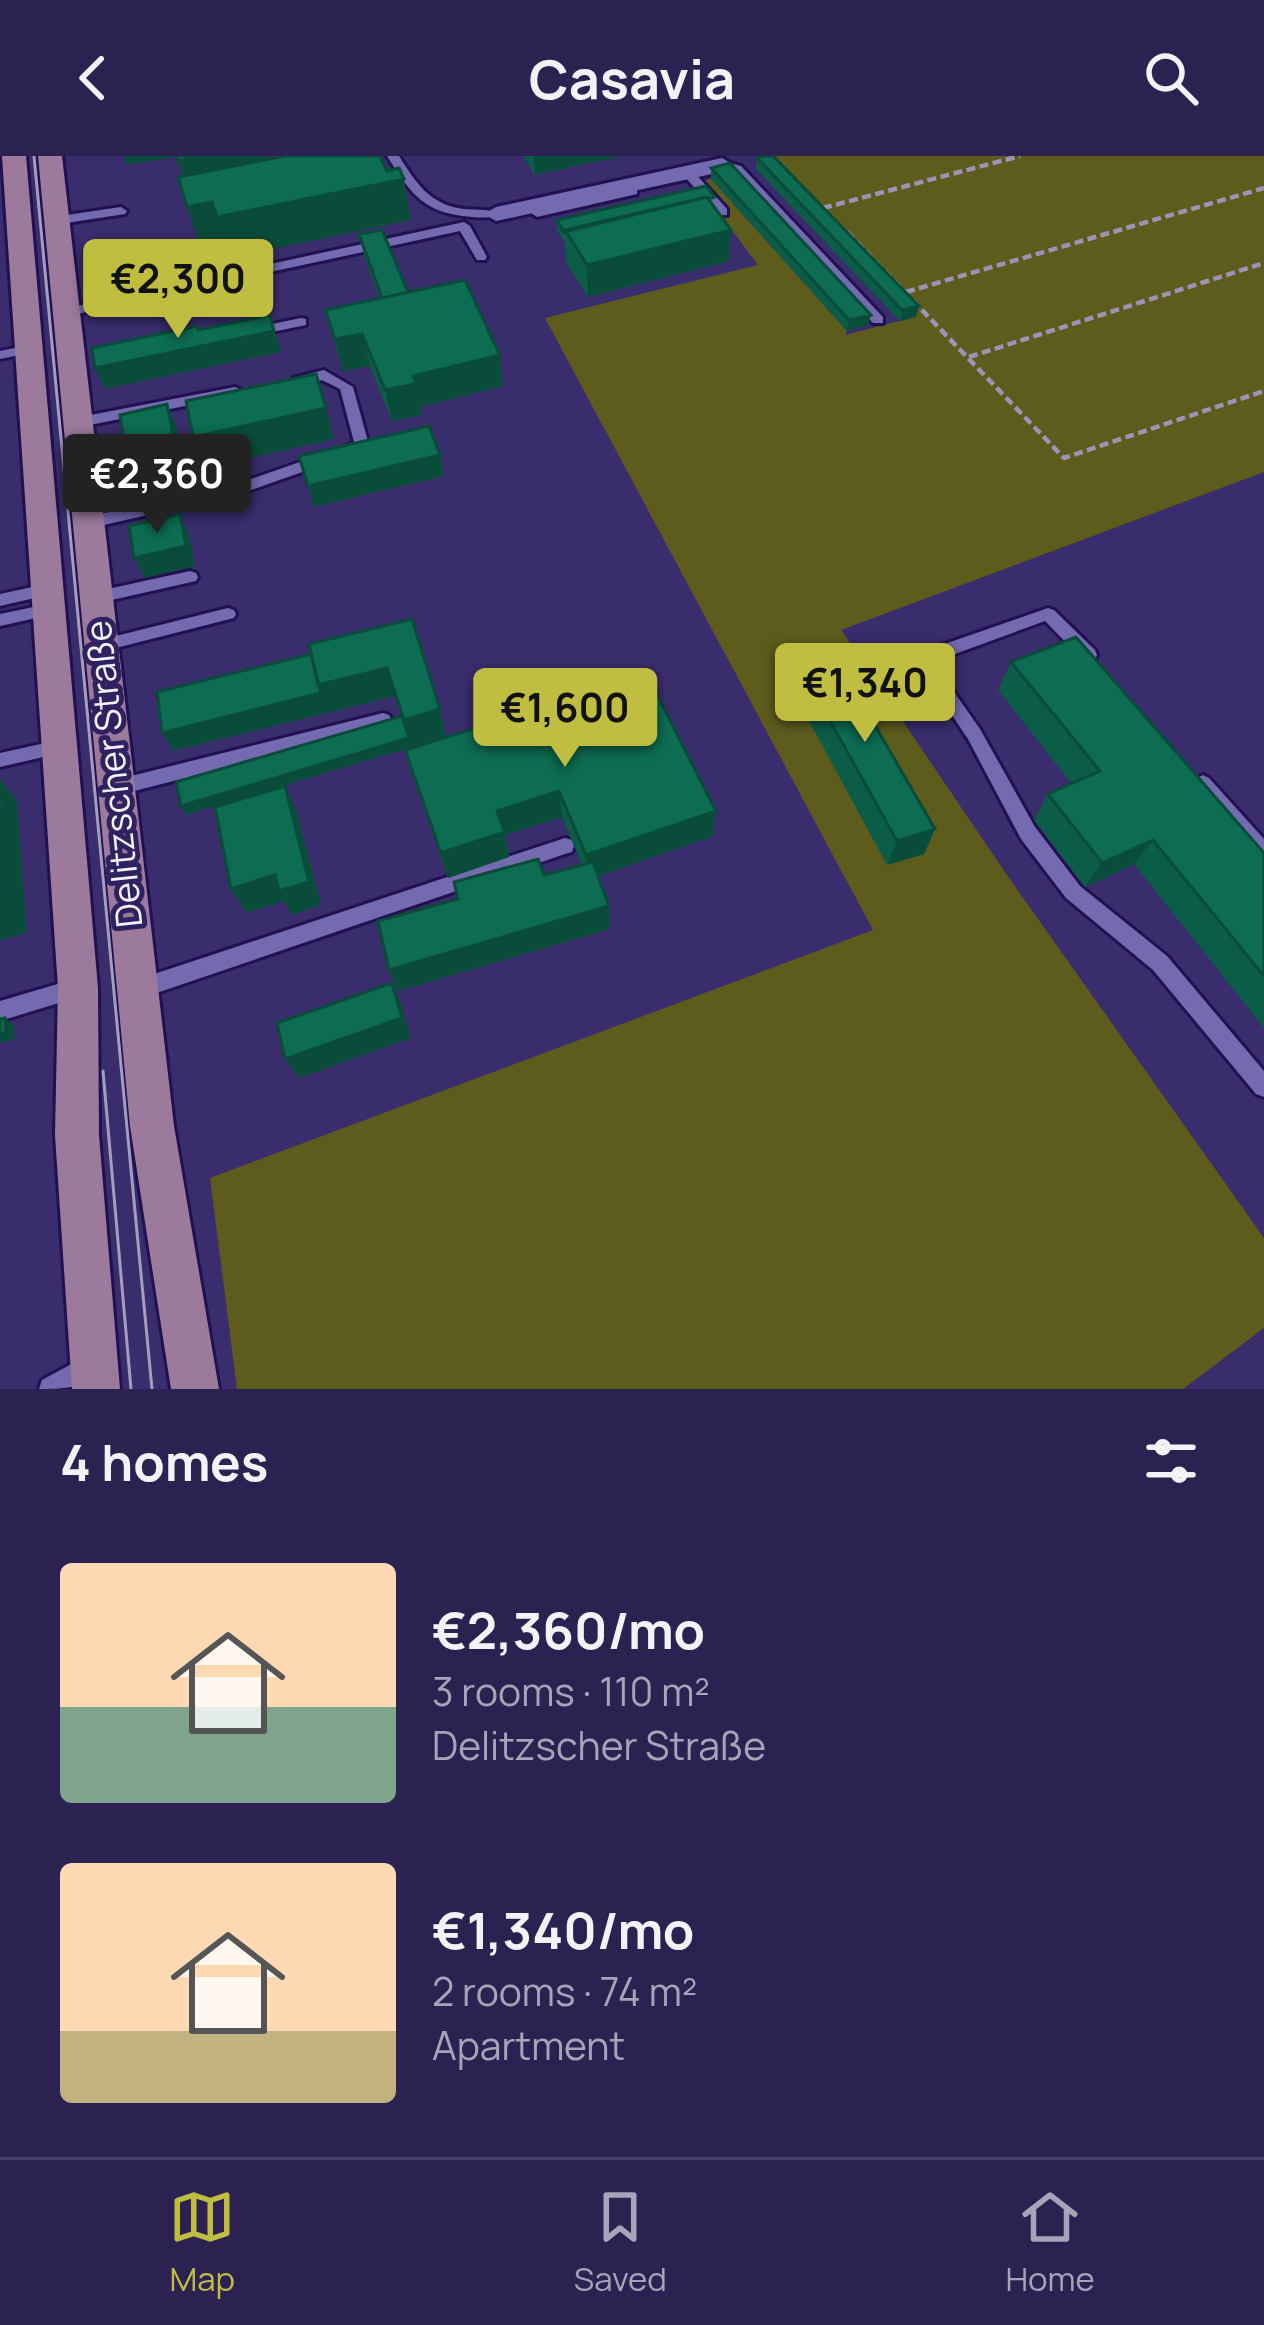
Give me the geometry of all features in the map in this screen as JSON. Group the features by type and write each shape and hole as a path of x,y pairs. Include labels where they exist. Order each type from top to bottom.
{"main road":[{"name":"Delitzscher Straße","path":"14,156 15,352 47,600 78,988 77,1135 94,1376"},
{"name":"Delitzscher Straße","path":"50,156 63,314 76,366 75,423 136,990 152,1126 195,1389"}],"street":[{"path":"496,214 689,176 718,161"}],"lane":[{"path":"393,156 426,205 454,213 496,214"},
{"path":"718,161 737,169 878,320"},
{"path":"537,213 689,176 723,212"},
{"path":"53,220 121,211"},
{"path":"63,314 464,226 482,257"},
{"path":"235,335 301,322"},
{"path":"86,523 240,489 362,445 346,387 324,375 284,384"},
{"path":"75,423 244,390"},
{"path":"94,598 190,577"},
{"path":"0,600 47,600"},
{"path":"0,620 47,600"},
{"path":"100,646 228,614"},
{"path":"1101,668 1048,614 922,659 974,734 1028,833 1073,892 1160,963 1264,1087"},
{"path":"115,788 383,720"},
{"path":"0,760 59,747"},
{"path":"1190,768 1264,852"},
{"path":"136,990 565,846"},
{"path":"0,1011 78,988"},
{"path":"51,1389 94,1376"}],"path":[{"path":"810,195 823,208 1020,156"},
{"path":"906,292 1264,188"},
{"path":"840,225 1064,458 1264,391"},
{"path":"968,357 1264,263"}],"shaded area":[{"path":"763,156 1264,156 1264,472 841,630 1009,878 1264,1238 1264,1328 1183,1389 237,1389 210,1178 873,930 545,318 758,265 697,183 711,179 847,331 845,335 915,317"}],"building":[{"path":"285,156 380,156 387,171 399,168 404,179 217,217 212,202 187,207 178,177"},
{"path":"773,156 919,306 902,310 757,158"},
{"path":"730,163 871,315 849,320 711,168"},
{"path":"706,186 715,197 564,232 557,220"},
{"path":"707,197 731,230 587,265 565,230"},
{"path":"382,230 408,292 382,298 359,234"},
{"path":"465,280 500,355 413,376 416,384 385,390 362,334 335,339 325,310"},
{"path":"270,315 274,331 95,368 92,348"},
{"path":"316,374 326,408 193,437 186,401"},
{"path":"167,404 175,446 127,457 120,415"},
{"path":"429,426 440,455 308,486 299,456"},
{"path":"180,514 186,546 134,558 129,526"},
{"path":"412,619 440,709 404,720 387,668 318,685 309,644"},
{"path":"1076,637 1264,853 1264,976 1153,840 1102,863 1048,794 1100,771 1011,662"},
{"path":"830,648 935,829 897,841 795,658"},
{"path":"311,654 321,693 162,733 157,692"},
{"path":"647,675 716,811 586,855 559,791 497,811 505,832 441,853 405,750"},
{"path":"402,716 409,738 181,806 176,782"},
{"path":"285,786 309,882 279,891 275,875 231,889 215,807"},
{"path":"538,859 544,875 593,862 609,906 389,970 378,921 458,899 454,882"},
{"path":"392,983 402,1018 285,1059 277,1023"}],"tram line":[{"path":"34,156 152,1389"},
{"path":"103,1071 131,1389"}]}
